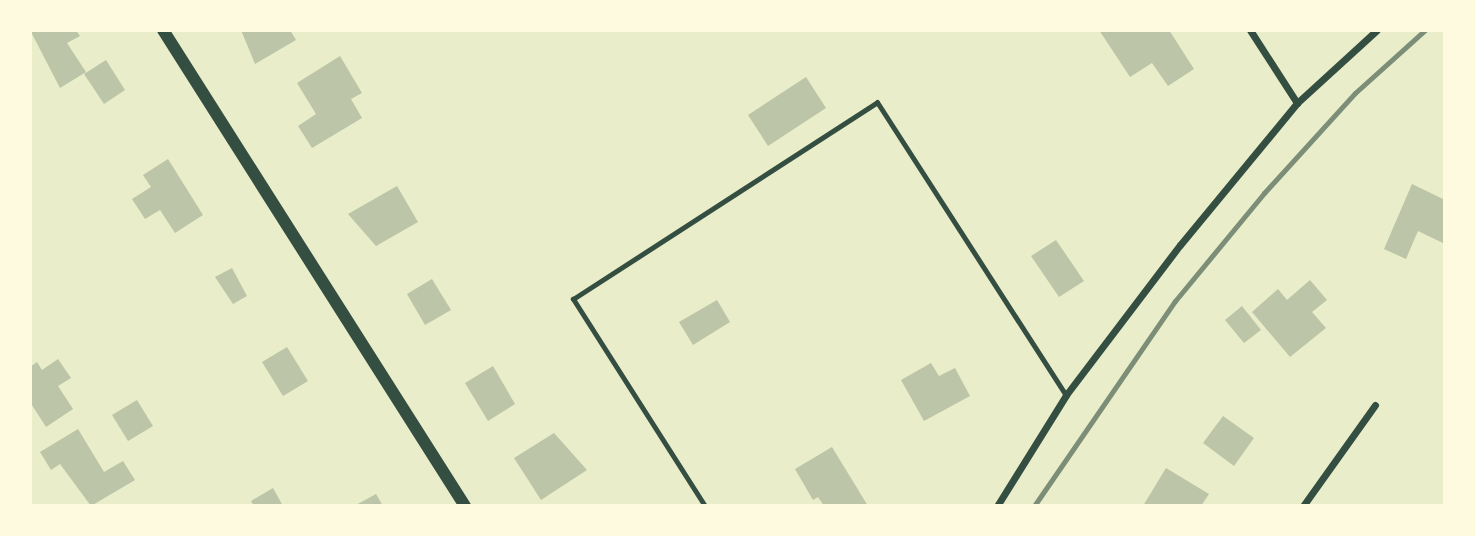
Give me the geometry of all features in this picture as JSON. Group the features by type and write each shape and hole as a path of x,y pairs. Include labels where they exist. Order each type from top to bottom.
{"street":[{"path":"163,30 465,506"},
{"path":"1250,30 1297,103"},
{"path":"997,506 1066,395 1297,103 1377,30"},
{"path":"1303,506 1375,405"}],"lane":[{"path":"705,506 573,299 877,102 1066,395"}],"building":[{"path":"30,30 76,30 80,36 67,43 86,72 60,88"},
{"path":"241,30 290,30 296,40 255,64"},
{"path":"1099,30 1169,30 1194,69 1168,86 1152,63 1130,77"},
{"path":"340,56 362,93 351,99 362,118 312,148 298,126 316,114 297,83"},
{"path":"106,60 125,90 104,104 84,74"},
{"path":"806,77 826,108 768,146 748,115"},
{"path":"168,159 203,215 175,233 160,210 145,219 132,199 151,187 143,175"},
{"path":"1412,184 1445,200 1445,244 1418,231 1406,259 1384,249"},
{"path":"397,186 418,222 376,246 348,214"},
{"path":"1056,240 1084,281 1059,297 1031,256"},
{"path":"232,268 247,296 233,304 215,277"},
{"path":"432,279 451,310 425,325 407,294"},
{"path":"1310,280 1327,300 1312,312 1326,328 1290,357 1252,312 1278,289 1287,300"},
{"path":"717,300 730,322 693,345 679,322"},
{"path":"1242,306 1261,330 1244,343 1225,320"},
{"path":"287,347 308,381 283,396 262,362"},
{"path":"58,359 71,378 58,386 73,409 46,427 30,402 30,367 37,362 42,370"},
{"path":"931,363 939,376 955,368 970,396 924,421 901,380"},
{"path":"493,366 515,404 488,421 465,383"},
{"path":"137,400 153,426 128,441 112,415"},
{"path":"1223,416 1254,438 1234,466 1203,443"},
{"path":"78,429 104,472 123,461 135,480 91,506 60,464 51,470 40,452"},
{"path":"554,433 587,470 541,500 514,458"},
{"path":"832,447 868,506 824,506 818,497 813,500 795,469"},
{"path":"1166,468 1209,494 1201,506 1143,506"},
{"path":"273,488 283,506 254,506 251,501"},
{"path":"376,494 383,506 354,506"}],"railway":[{"path":"1034,506 1175,301 1264,193 1355,93 1425,30"}]}
